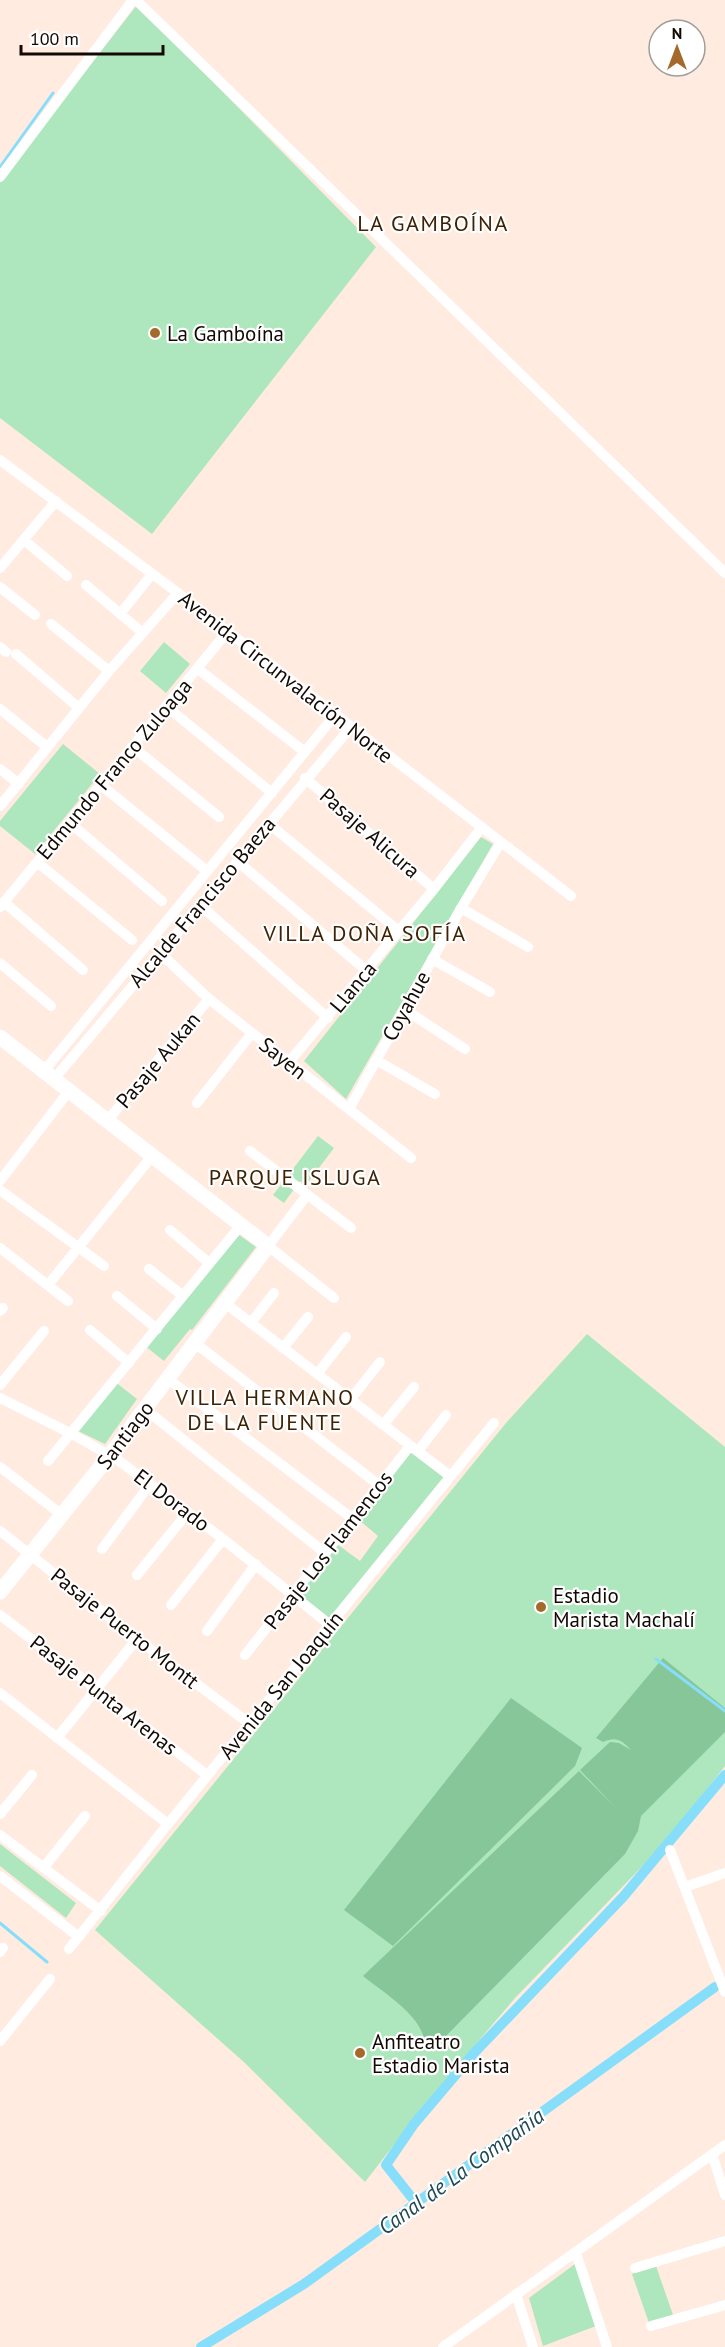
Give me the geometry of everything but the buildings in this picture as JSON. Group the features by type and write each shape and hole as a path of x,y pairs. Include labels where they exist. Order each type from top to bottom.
{"street":[{"path":"0,177 135,0 725,573"},
{"name":"Avenida Circunvalación Norte","path":"0,460 228,631 571,896"},
{"path":"0,568 56,501"},
{"path":"24,540 67,576"},
{"path":"120,614 152,574"},
{"path":"86,585 143,633"},
{"path":"0,587 35,615"},
{"path":"0,806 109,671 178,593"},
{"path":"51,624 109,671"},
{"name":"Edmundo Franco Zuloaga","path":"2,905 228,631"},
{"path":"7,651 79,708"},
{"path":"198,669 305,752"},
{"path":"166,706 273,793"},
{"path":"0,709 47,747"},
{"name":"Alcalde Francisco Baeza","path":"49,1075 207,871 335,715"},
{"name":"Alcalde Francisco Baeza","path":"49,1075 160,952 305,778 351,727"},
{"path":"133,747 219,817"},
{"path":"0,769 19,784"},
{"name":"Pasaje Alicura","path":"305,778 434,889"},
{"path":"101,785 207,871"},
{"path":"70,823 162,901"},
{"path":"268,823 399,931"},
{"name":"Llanca","path":"289,1062 367,971 482,827"},
{"name":"Coyahue","path":"349,1109 461,908 501,842"},
{"path":"237,861 367,971"},
{"path":"37,862 132,940"},
{"path":"2,905 83,970"},
{"path":"200,905 328,1018"},
{"path":"461,908 528,947"},
{"name":"Sayen","path":"160,952 209,999 411,1158"},
{"path":"432,959 490,992"},
{"path":"0,963 51,1006"},
{"name":"Pasaje Aukan","path":"107,1121 209,999"},
{"path":"404,1009 465,1049"},
{"path":"197,1103 252,1033"},
{"path":"0,1037 334,1298"},
{"path":"376,1060 435,1094"},
{"path":"0,1181 69,1090"},
{"path":"250,1151 351,1228"},
{"path":"48,1285 152,1156"},
{"path":"0,1190 104,1266"},
{"path":"268,1246 307,1195"},
{"path":"48,1461 241,1225"},
{"path":"170,1230 209,1263"},
{"name":"Santiago","path":"0,1592 110,1455 268,1246"},
{"path":"0,1248 68,1301"},
{"path":"149,1269 183,1296"},
{"path":"251,1323 274,1293"},
{"path":"117,1296 157,1329"},
{"path":"225,1303 450,1476"},
{"path":"284,1348 308,1317"},
{"path":"90,1330 129,1363"},
{"path":"0,1385 44,1331"},
{"path":"317,1374 346,1337"},
{"path":"195,1343 379,1485"},
{"path":"350,1400 380,1362"},
{"path":"168,1379 353,1519"},
{"path":"383,1425 414,1387"},
{"name":"El Dorado","path":"0,1398 70,1432 110,1455 256,1564 330,1625"},
{"path":"145,1409 325,1553"},
{"name":"Pasaje Los Flamencos","path":"245,1655 379,1485 447,1415"},
{"name":"Avenida San Joaquín","path":"69,1949 207,1775 494,1423"},
{"path":"0,1467 62,1515"},
{"path":"102,1549 150,1484"},
{"path":"137,1575 188,1512"},
{"name":"Pasaje Puerto Montt","path":"0,1531 250,1724"},
{"path":"171,1605 223,1539"},
{"path":"207,1631 256,1564"},
{"name":"Pasaje Punta Arenas","path":"0,1615 207,1775"},
{"path":"57,1738 137,1639"},
{"path":"0,1693 168,1824"},
{"path":"0,1814 32,1775"},
{"path":"44,1867 85,1816"},
{"path":"0,1835 101,1911"},
{"path":"670,1850 725,1992"},
{"path":"685,1887 725,1873"},
{"path":"0,1876 79,1937"},
{"path":"0,2041 50,1979"},
{"path":"443,2347 725,2145"},
{"path":"712,2154 725,2195"},
{"path":"635,2268 725,2241"},
{"path":"576,2253 607,2347"},
{"path":"516,2294 533,2347"},
{"path":"651,2326 725,2305"}],"green space":[{"name":"La Gamboína","path":"137,5 376,247 152,534 0,418 0,181"},
{"path":"164,642 190,664 166,693 140,671"},
{"path":"63,744 100,774 35,854 0,826 0,821"},
{"path":"481,837 493,844 346,1099 304,1061"},
{"path":"318,1136 334,1148 306,1185 300,1181 284,1203 273,1195"},
{"path":"235,1232 256,1247 192,1330 190,1329 164,1361 145,1346"},
{"name":"Estadio Marista Machalí","path":"587,1334 725,1447 725,1766 684,1825 516,1997 434,2093 365,2182 245,2063 95,1930 506,1423"},
{"path":"114,1381 137,1399 105,1444 74,1429"},
{"path":"410,1452 446,1479 330,1619 298,1594 337,1544 360,1561 378,1536 359,1520"},
{"path":"663,1658 725,1708 725,1732 641,1816 638,1831 625,1854 445,2037 437,2043 425,2046 423,2035 411,2016 363,1976 579,1771 616,1808 580,1770 610,1742 619,1743 631,1750 618,1740 603,1742 596,1738"},
{"path":"511,1698 582,1748 575,1766 393,1946 344,1910"},
{"path":"0,1844 76,1903 66,1918 0,1866"},
{"path":"575,2264 596,2326 543,2346 529,2298"},
{"path":"656,2266 673,2315 649,2323 632,2274"}],"waterway":[{"path":"0,167 53,93"},
{"path":"656,1659 725,1711"},
{"path":"416,2203 386,2165 414,2124 475,2052 623,1897 725,1775"},
{"path":"0,1923 47,1962"},
{"name":"Canal de La Compañía","path":"201,2347 304,2284 715,1987"}],"place":[{"name":"La Gamboína","path":"155,333"},
{"name":"Estadio Marista Machalí","path":"541,1607"},
{"name":"Anfiteatro Estadio Marista","path":"360,2053"}],"district":[{"name":"LA GAMBOÍNA","path":"433,223"},
{"name":"VILLA DOÑA SOFÍA","path":"365,933"},
{"name":"PARQUE ISLUGA","path":"295,1177"},
{"name":"VILLA HERMANO DE LA FUENTE","path":"265,1410"}]}
